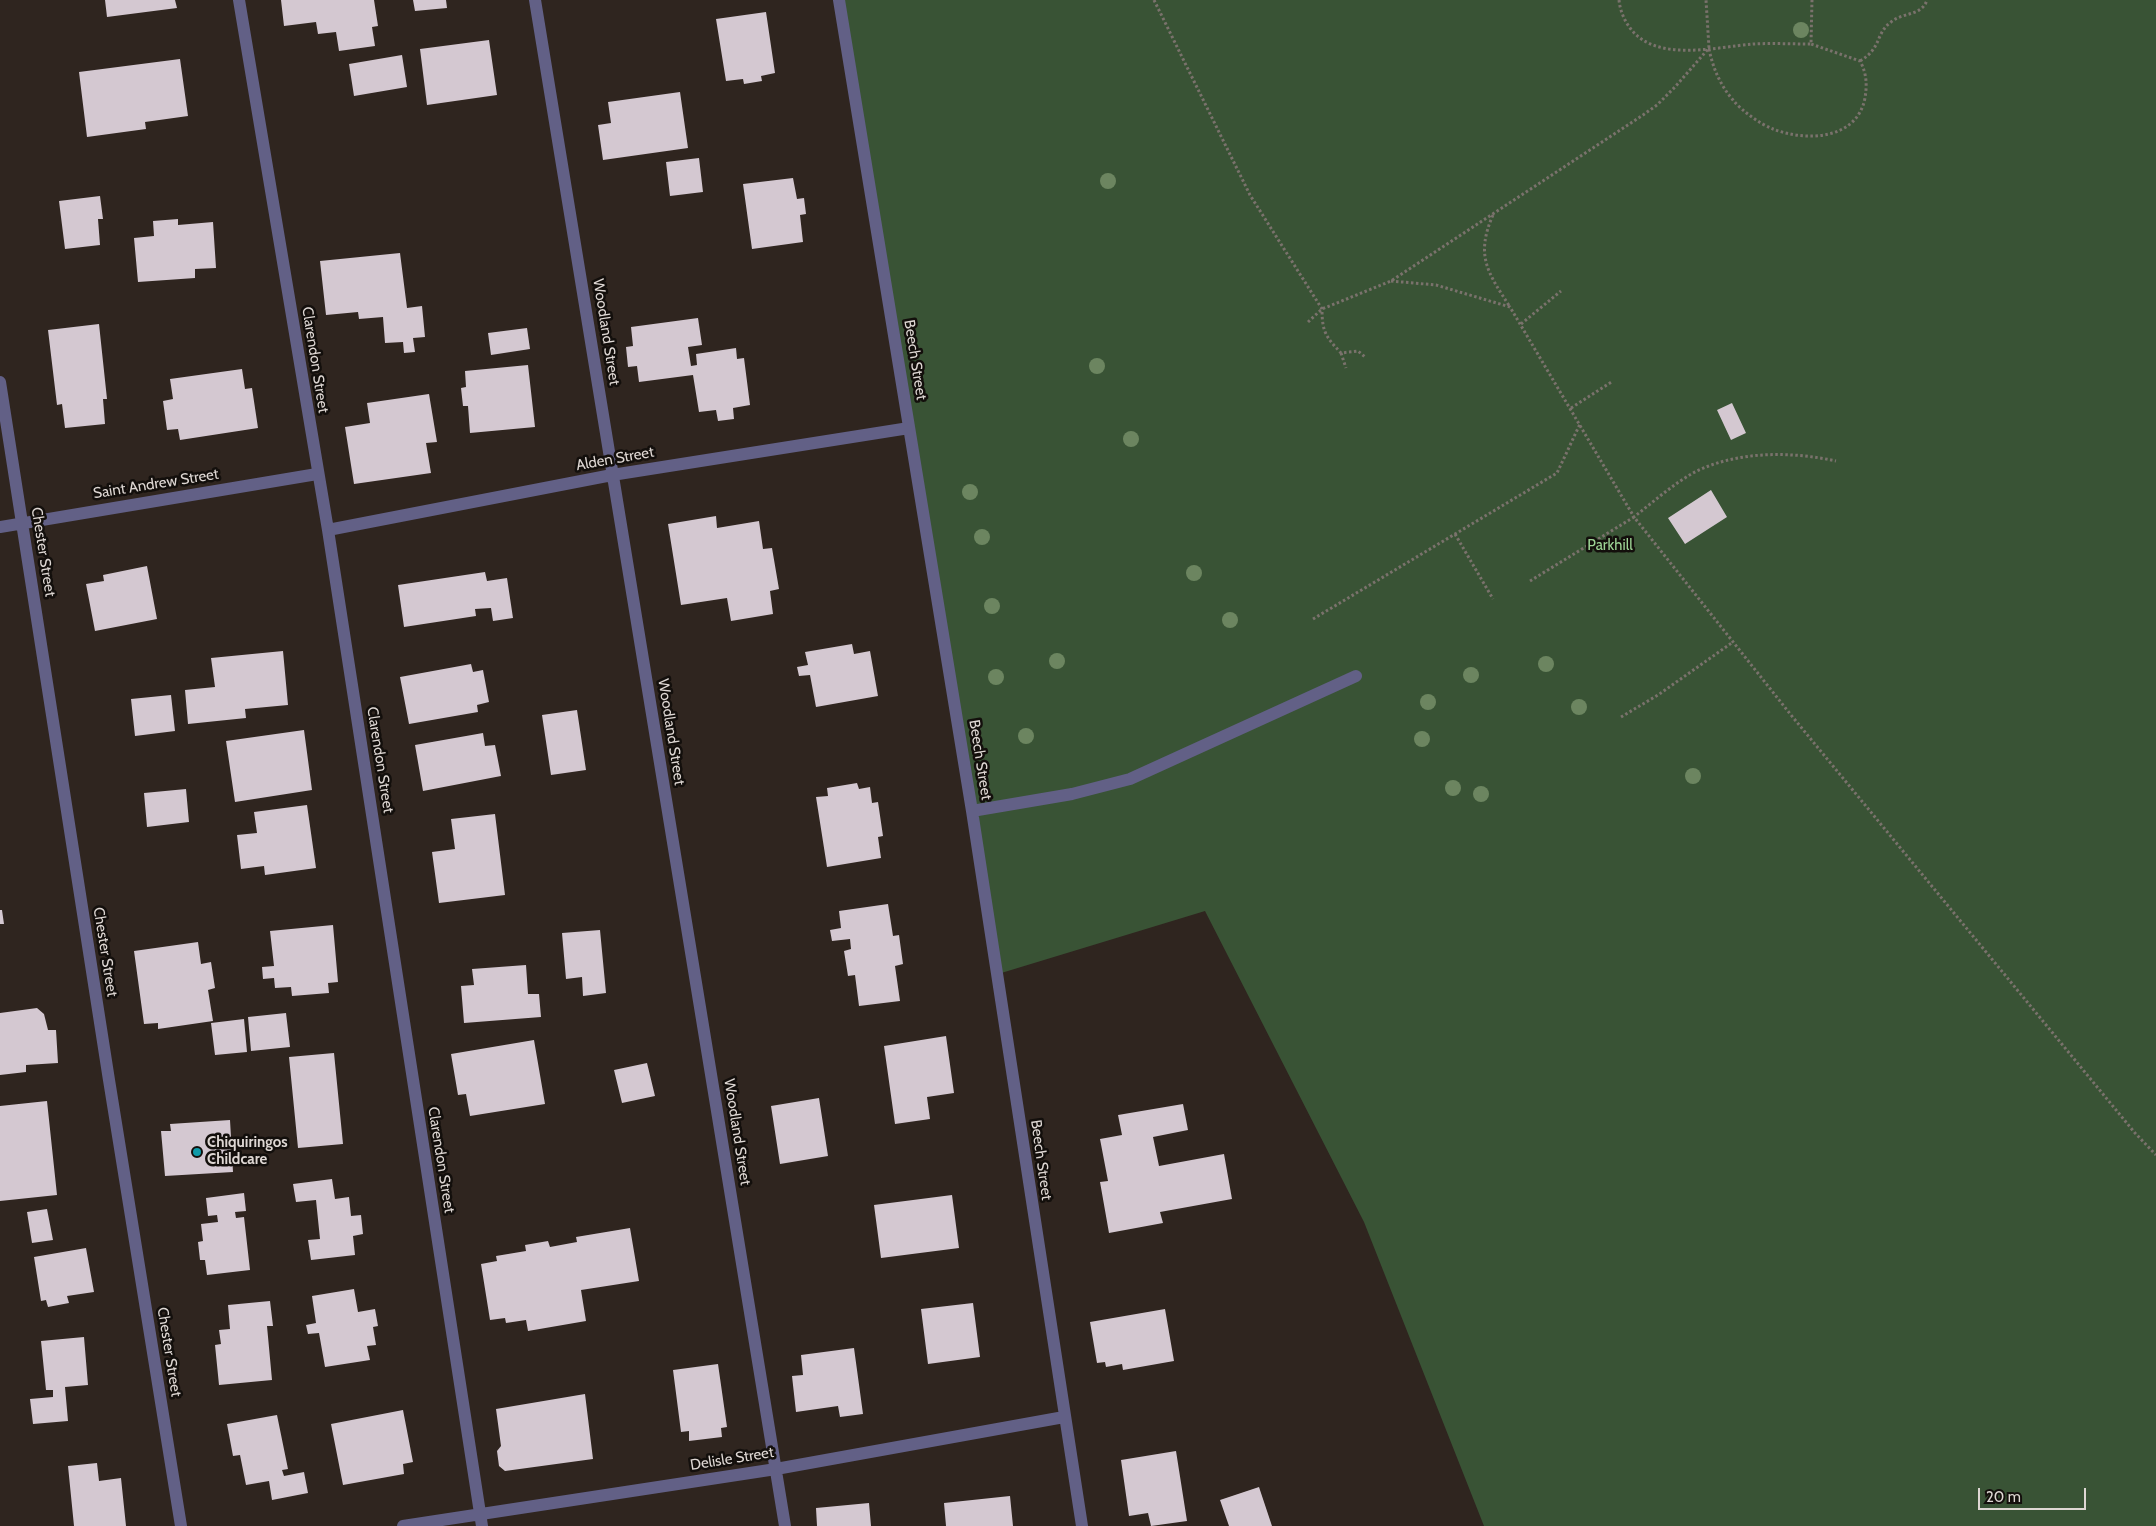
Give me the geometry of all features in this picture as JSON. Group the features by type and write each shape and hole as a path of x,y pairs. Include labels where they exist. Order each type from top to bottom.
{"street":[{"name":"Clarendon Street","path":"239,0 317,474 328,530 481,1520"},
{"name":"Woodland Street","path":"535,0 785,1526"},
{"name":"Beech Street","path":"839,0 972,811 1082,1526"},
{"name":"Chester Street","path":"0,382 110,1090 181,1526"},
{"name":"Alden Street","path":"328,530 612,475 910,428"},
{"name":"Saint Andrew Street","path":"0,527 317,474"},
{"path":"972,811 1072,794 1130,779 1356,676"},
{"name":"Delisle Street","path":"403,1526 481,1520 776,1469 1064,1416"}],"path":[{"path":"1154,0 1250,195 1322,309 1322,326 1327,338 1341,353 1346,368"},
{"path":"1619,0 1622,15 1642,41 1664,49 1709,48 1756,44 1811,44 1860,61 1866,75 1867,87 1860,115 1850,126 1834,133 1812,136 1772,129 1752,116 1734,102 1720,82 1712,66 1709,48 1706,0"},
{"path":"1811,44 1812,0"},
{"path":"1860,61 1870,55 1876,48 1880,35 1891,22 1898,17 1920,11 1927,0"},
{"path":"1308,322 1322,309 1390,281 1657,104 1709,48"},
{"path":"1493,214 1486,231 1485,259 1491,278 1521,324 1634,516 1733,642 2134,1133 2156,1155"},
{"path":"1390,281 1436,285 1510,307"},
{"path":"1521,324 1561,291"},
{"path":"1341,353 1358,351 1365,357"},
{"path":"1571,408 1613,381"},
{"path":"1313,619 1556,473 1580,424"},
{"path":"1530,581 1634,516 1693,473 1724,460 1787,455 1836,461"},
{"path":"1465,521 1468,526"},
{"path":"1455,534 1493,599"},
{"path":"1440,536 1444,540"},
{"path":"1621,716 1658,695 1733,642"}],"green space":[{"name":"Parkhill","path":"839,0 2156,0 2156,1526 1484,1526 1364,1222 1205,911 998,974"}],"building":[{"path":"105,0 175,0 177,8 107,17"},
{"path":"281,0 374,0 378,26 372,27 375,46 339,51 336,32 318,34 316,22 284,26"},
{"path":"413,0 446,0 447,8 415,11"},
{"path":"766,12 775,73 761,76 762,81 744,84 743,79 726,81 716,19"},
{"path":"489,40 497,95 427,105 420,49"},
{"path":"402,55 407,87 354,96 349,64"},
{"path":"180,59 188,116 145,122 146,129 87,137 79,72"},
{"path":"680,92 688,148 603,160 598,125 611,123 608,102"},
{"path":"699,158 703,192 670,196 666,162"},
{"path":"793,178 797,199 804,198 806,214 800,215 803,242 752,249 743,184"},
{"path":"100,196 103,219 98,219 100,245 65,249 59,201"},
{"path":"178,219 178,225 213,222 216,268 195,269 195,278 138,282 134,238 154,236 153,221"},
{"path":"400,253 407,308 422,306 425,337 413,338 415,352 404,353 403,342 385,343 383,317 359,319 358,312 326,315 320,261"},
{"path":"698,318 702,345 688,347 691,366 697,365 696,354 736,348 737,359 744,358 750,405 733,408 734,419 718,421 716,410 699,412 693,375 639,382 637,366 628,367 626,347 633,346 631,327"},
{"path":"99,324 107,399 103,399 105,424 65,428 62,404 57,405 48,330"},
{"path":"527,328 530,349 491,355 488,333"},
{"path":"528,365 535,427 470,433 468,406 463,406 461,388 466,387 465,371"},
{"path":"242,369 245,389 252,388 258,428 180,440 178,429 167,430 163,401 173,399 170,379"},
{"path":"429,394 437,442 426,443 431,473 354,484 345,427 370,423 367,403"},
{"path":"1732,403 1746,433 1731,440 1717,410"},
{"path":"1711,490 1727,517 1685,544 1668,518"},
{"path":"716,516 717,528 759,521 763,549 772,548 779,589 770,591 773,614 731,621 727,598 681,605 668,524"},
{"path":"147,566 157,619 95,631 86,584 104,581 103,575"},
{"path":"485,572 487,581 507,578 513,618 493,621 491,608 475,609 476,616 404,627 398,585"},
{"path":"852,644 854,654 870,651 878,696 816,707 810,675 799,676 797,667 808,665 805,652"},
{"path":"283,651 288,705 245,709 246,718 188,724 185,690 215,687 211,658"},
{"path":"471,664 473,672 483,670 489,702 477,705 478,712 409,724 400,677"},
{"path":"171,695 175,731 135,736 131,699"},
{"path":"577,710 586,770 551,775 542,715"},
{"path":"304,730 312,790 235,802 226,741"},
{"path":"483,733 485,746 495,745 501,776 423,791 415,745"},
{"path":"857,783 859,789 870,787 872,803 878,802 883,836 878,837 881,858 827,867 816,797 828,796 827,788"},
{"path":"186,789 189,822 147,827 144,793"},
{"path":"307,805 316,868 265,875 264,866 241,869 237,835 257,833 254,812"},
{"path":"495,814 505,895 439,903 432,852 455,849 451,819"},
{"path":"888,904 893,936 899,935 903,964 895,966 900,1001 859,1006 855,975 848,976 844,951 851,949 850,939 832,941 830,930 841,928 839,911"},
{"path":"0,910 2,910 4,924 0,924"},
{"path":"333,925 338,982 328,983 329,993 292,996 291,987 275,988 274,978 263,979 262,967 274,966 270,931"},
{"path":"600,930 606,993 583,996 582,977 566,979 562,933"},
{"path":"198,942 201,964 211,962 215,988 208,990 213,1021 158,1029 158,1023 144,1024 134,951"},
{"path":"526,965 528,994 539,994 541,1017 464,1023 461,986 474,985 472,969"},
{"path":"37,1008 44,1014 48,1030 56,1030 58,1063 26,1065 26,1072 0,1075 0,1013"},
{"path":"286,1013 290,1047 251,1051 248,1017"},
{"path":"244,1019 247,1052 215,1055 211,1023"},
{"path":"946,1036 954,1093 927,1097 930,1119 895,1124 884,1046"},
{"path":"534,1040 545,1104 470,1116 466,1094 458,1095 451,1054"},
{"path":"334,1053 343,1144 298,1148 289,1057"},
{"path":"647,1063 655,1096 622,1103 614,1070"},
{"path":"819,1098 828,1156 780,1164 771,1106"},
{"path":"47,1101 57,1195 0,1201 0,1106"},
{"path":"1183,1104 1188,1130 1153,1137 1159,1166 1224,1154 1232,1199 1160,1212 1163,1223 1109,1233 1100,1182 1108,1181 1100,1139 1122,1135 1118,1115"},
{"name":"Chiquiringos Childcare","path":"230,1120 233,1172 165,1176 161,1131 171,1131 170,1124"},
{"path":"332,1179 335,1199 349,1197 351,1216 361,1215 363,1234 353,1236 355,1255 311,1260 308,1240 320,1239 316,1200 296,1202 293,1184"},
{"path":"244,1193 246,1211 235,1212 236,1218 244,1217 250,1270 207,1275 205,1260 200,1260 198,1242 203,1241 201,1224 218,1222 217,1215 208,1216 206,1198"},
{"path":"952,1195 959,1248 881,1258 874,1205"},
{"path":"47,1209 53,1240 32,1243 27,1212"},
{"path":"630,1228 639,1281 581,1290 586,1321 528,1331 526,1320 506,1323 505,1318 490,1320 481,1264 497,1261 496,1256 526,1251 525,1245 548,1241 550,1247 577,1242 576,1237"},
{"path":"86,1248 94,1292 67,1296 69,1303 48,1307 46,1300 41,1301 34,1257"},
{"path":"354,1289 358,1312 375,1309 378,1326 373,1327 376,1345 367,1346 370,1360 325,1367 319,1333 308,1334 306,1325 316,1323 312,1296"},
{"path":"270,1301 273,1326 267,1326 272,1380 219,1385 215,1345 221,1344 219,1330 230,1329 228,1305"},
{"path":"973,1303 980,1357 928,1364 921,1309"},
{"path":"1165,1309 1174,1361 1123,1370 1122,1364 1106,1367 1105,1362 1097,1363 1090,1322"},
{"path":"84,1337 88,1385 65,1387 68,1421 33,1424 30,1399 53,1397 53,1390 46,1390 41,1341"},
{"path":"854,1348 863,1414 840,1417 838,1406 796,1412 792,1376 803,1375 801,1355"},
{"path":"718,1364 727,1427 721,1428 722,1437 689,1441 689,1431 681,1432 673,1370"},
{"path":"585,1394 593,1459 505,1471 499,1466 497,1451 501,1446 496,1409"},
{"path":"403,1410 413,1462 403,1464 404,1474 343,1485 331,1424"},
{"path":"277,1415 288,1469 282,1470 284,1476 304,1472 308,1493 272,1500 269,1481 246,1485 240,1455 233,1456 227,1424"},
{"path":"1176,1451 1187,1521 1151,1526 1148,1513 1129,1516 1121,1460"},
{"path":"97,1463 99,1481 121,1478 126,1526 74,1526 68,1466"},
{"path":"1259,1487 1272,1526 1229,1526 1220,1500"},
{"path":"1010,1496 1013,1526 946,1526 944,1503"},
{"path":"869,1503 871,1526 817,1526 816,1508"}],"place":[{"name":"Chiquiringos Childcare","path":"197,1152"}]}
